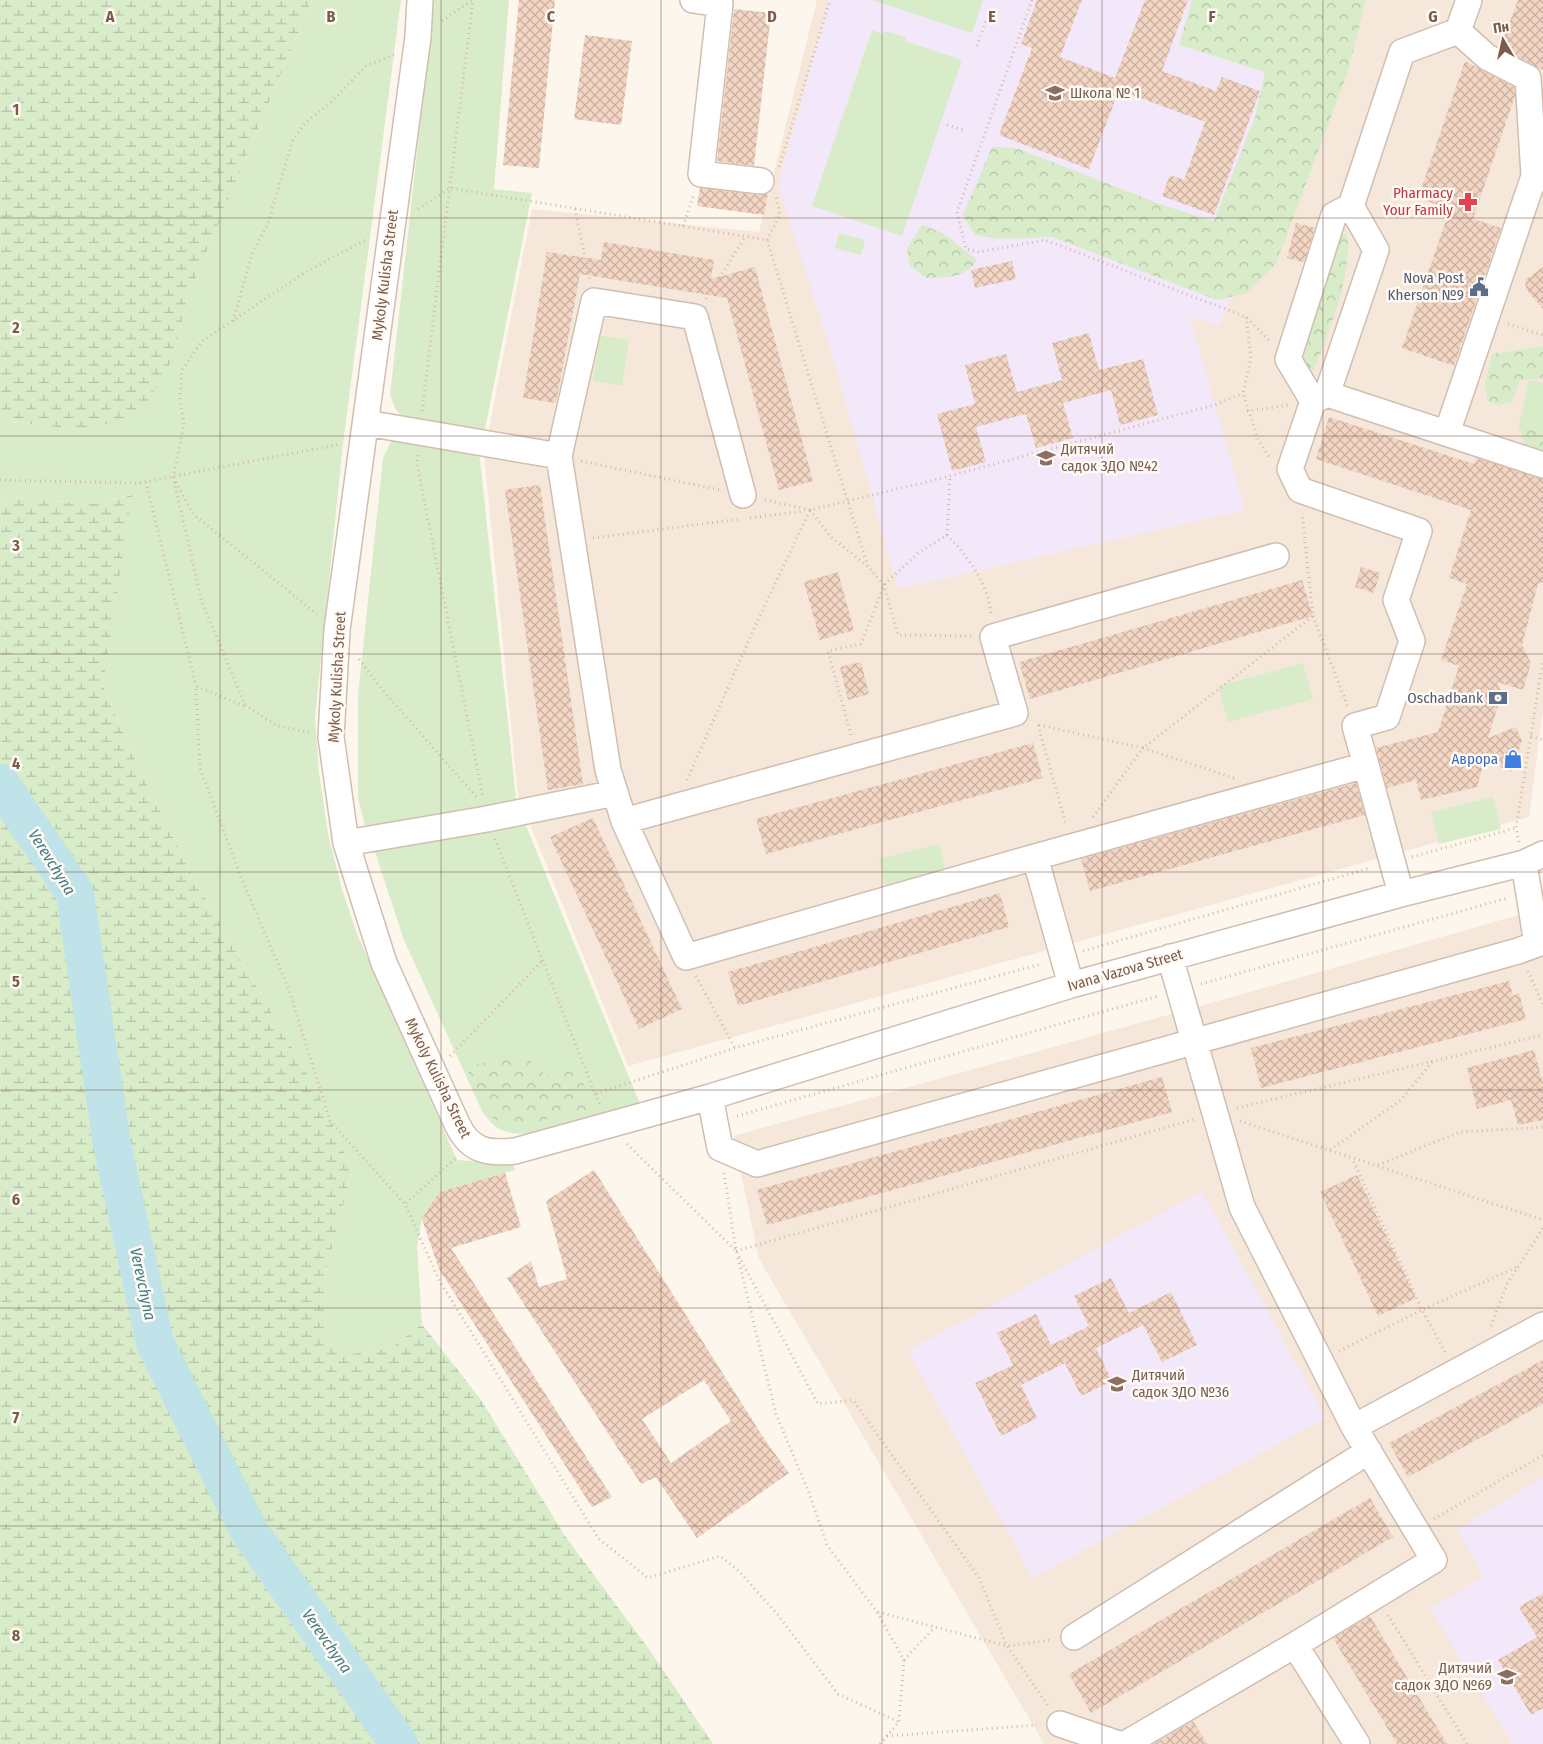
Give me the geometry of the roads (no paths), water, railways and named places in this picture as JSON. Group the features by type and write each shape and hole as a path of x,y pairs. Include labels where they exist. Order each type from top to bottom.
{"street":[{"name":"Mykoly Kulisha Street","path":"420,0 418,37 337,630 332,737 346,843 384,963 463,1137 471,1144 484,1151 500,1153 515,1151 710,1097"},
{"path":"693,0 720,4 701,174 771,183"},
{"path":"1458,32 1469,0"},
{"path":"1447,433 1486,316 1539,178 1528,78 1488,58 1458,32"},
{"path":"1458,32 1402,52 1351,206 1334,215 1288,360 1320,397 1447,433 1543,465"},
{"path":"1351,206 1376,250 1320,397 1290,469 1300,490 1419,531 1396,600 1412,641 1410,649 1387,718 1355,726 1402,894"},
{"path":"743,495 696,317 594,301 559,456 570,541 608,770 624,821 686,957 1072,846 1366,765"},
{"path":"365,434 419,431 559,456"},
{"path":"624,821 1016,714 993,637 1276,556"},
{"path":"346,843 487,819 615,793"},
{"path":"1035,857 1070,985"},
{"path":"710,1097 720,1148 757,1164 1518,951 1537,944 1529,892 1534,858"},
{"name":"Ivana Vazova Street","path":"710,1097 1070,985 1534,858"},
{"path":"1125,1744 1295,1645 1434,1560 1354,1427 1242,1207 1170,957"},
{"path":"1354,1427 1543,1325"},
{"path":"1074,1637 1369,1451"},
{"path":"1295,1645 1357,1744"},
{"path":"1060,1724 1119,1744"}],"waterway":[{"name":"Verevchyna","path":"0,783 75,893 112,1144 155,1343 249,1531 399,1744"}],"place":[{"name":"Школа № 1","path":"1055,93"},
{"name":"Pharmacy Your Family","path":"1468,202"},
{"name":"Nova Post Kherson №9","path":"1479,287"},
{"name":"Дитячий садок ЗДО №42","path":"1046,458"},
{"name":"Oschadbank","path":"1498,698"},
{"name":"Аврора","path":"1513,759"},
{"name":"Дитячий садок ЗДО №36","path":"1117,1384"},
{"name":"Дитячий садок ЗДО №69","path":"1507,1677"}]}
